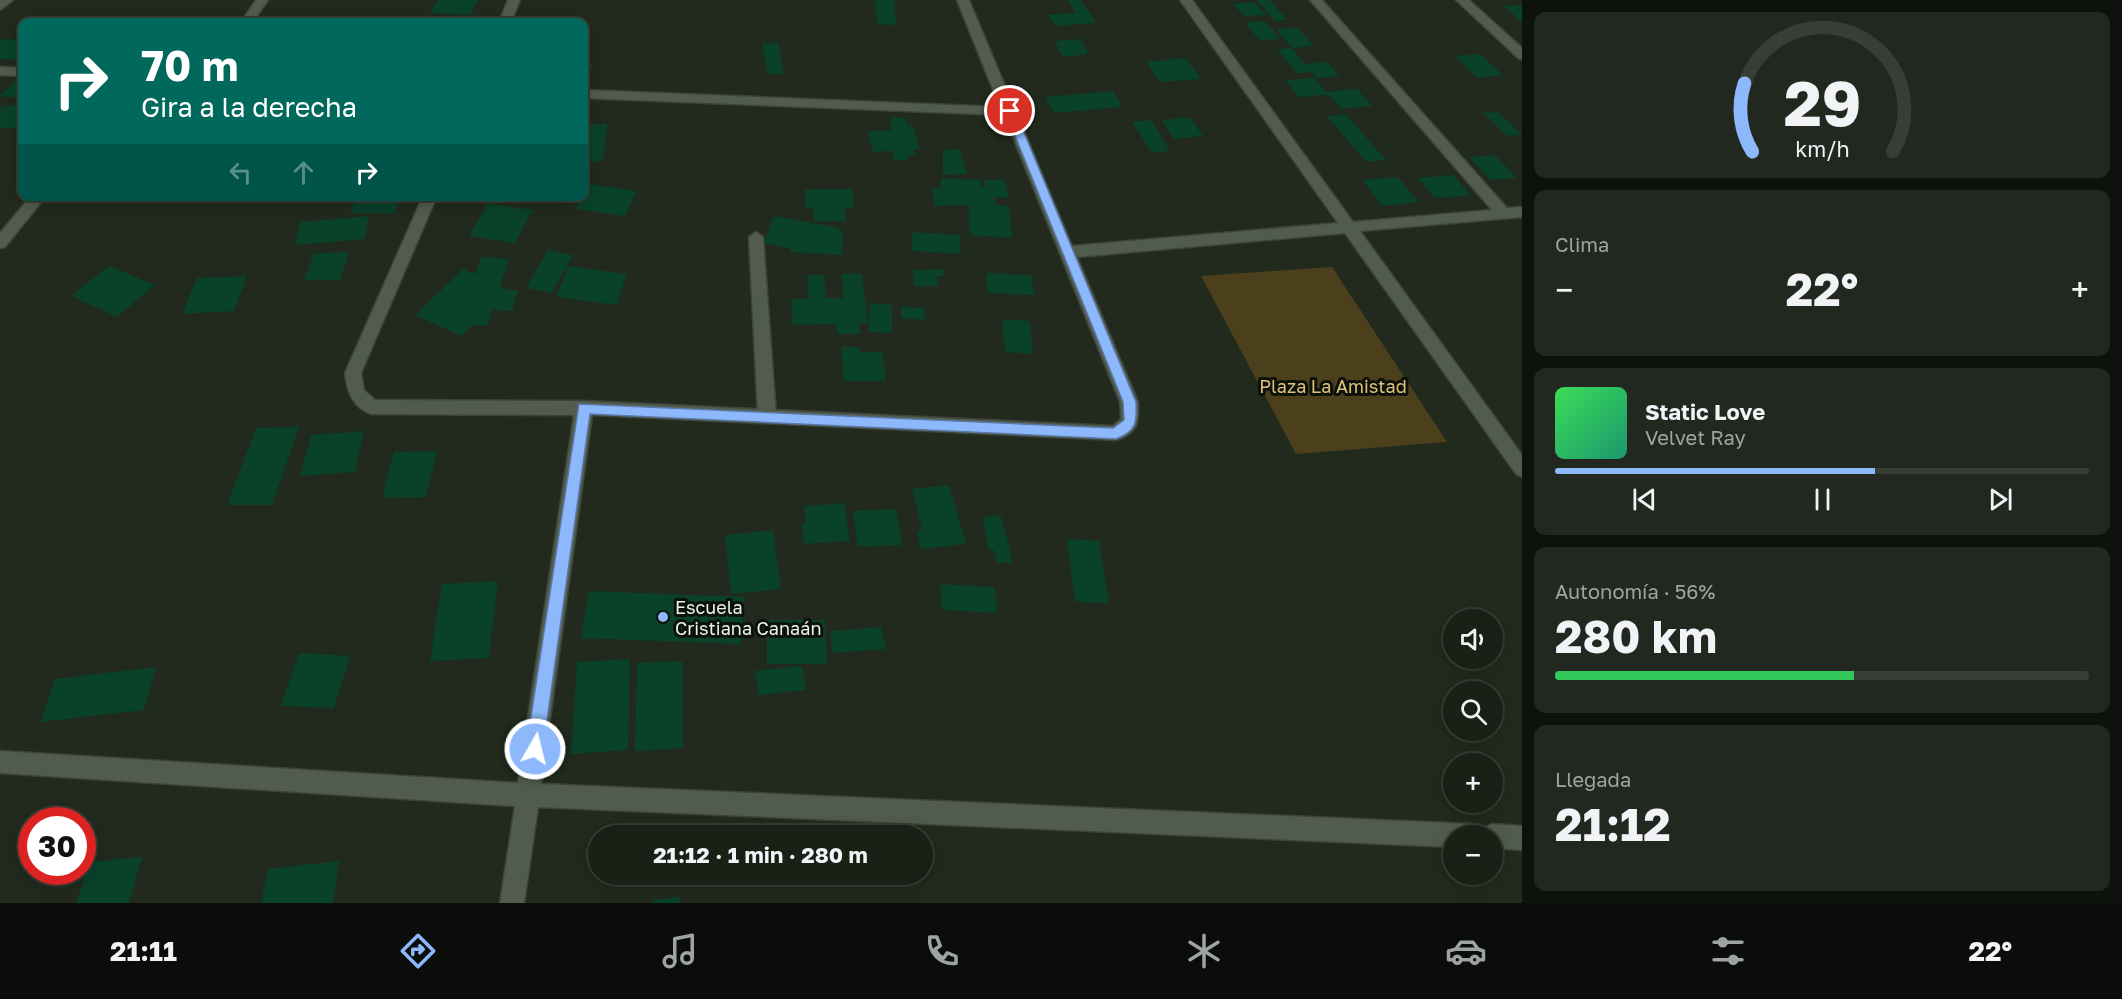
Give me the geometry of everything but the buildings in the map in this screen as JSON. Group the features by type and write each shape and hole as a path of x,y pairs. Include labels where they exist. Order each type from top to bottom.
{"street":[{"path":"0,6 7,0"},
{"path":"250,18 262,0"},
{"path":"507,18 514,0"},
{"path":"428,201 353,373 356,393 371,407 584,408 1116,433 1130,422 1129,402 963,0"},
{"path":"1186,0 1522,469"},
{"path":"1316,0 1503,213"},
{"path":"1462,0 1522,55"},
{"path":"0,71 18,72"},
{"path":"588,94 1010,111"},
{"path":"0,243 35,201"},
{"path":"1068,252 1522,212"},
{"path":"756,237 767,416"},
{"path":"512,903 584,408"},
{"path":"0,762 528,795 1443,835"},
{"path":"1503,837 1522,838"}],"green space":[{"name":"Plaza La Amistad","path":"1332,267 1447,442 1296,454 1201,276"}],"place":[{"name":"Escuela Cristiana Canaán","path":"663,617"}],"route":[{"path":"535,749 584,408 1116,433 1130,422 1129,402 1010,111"}]}
